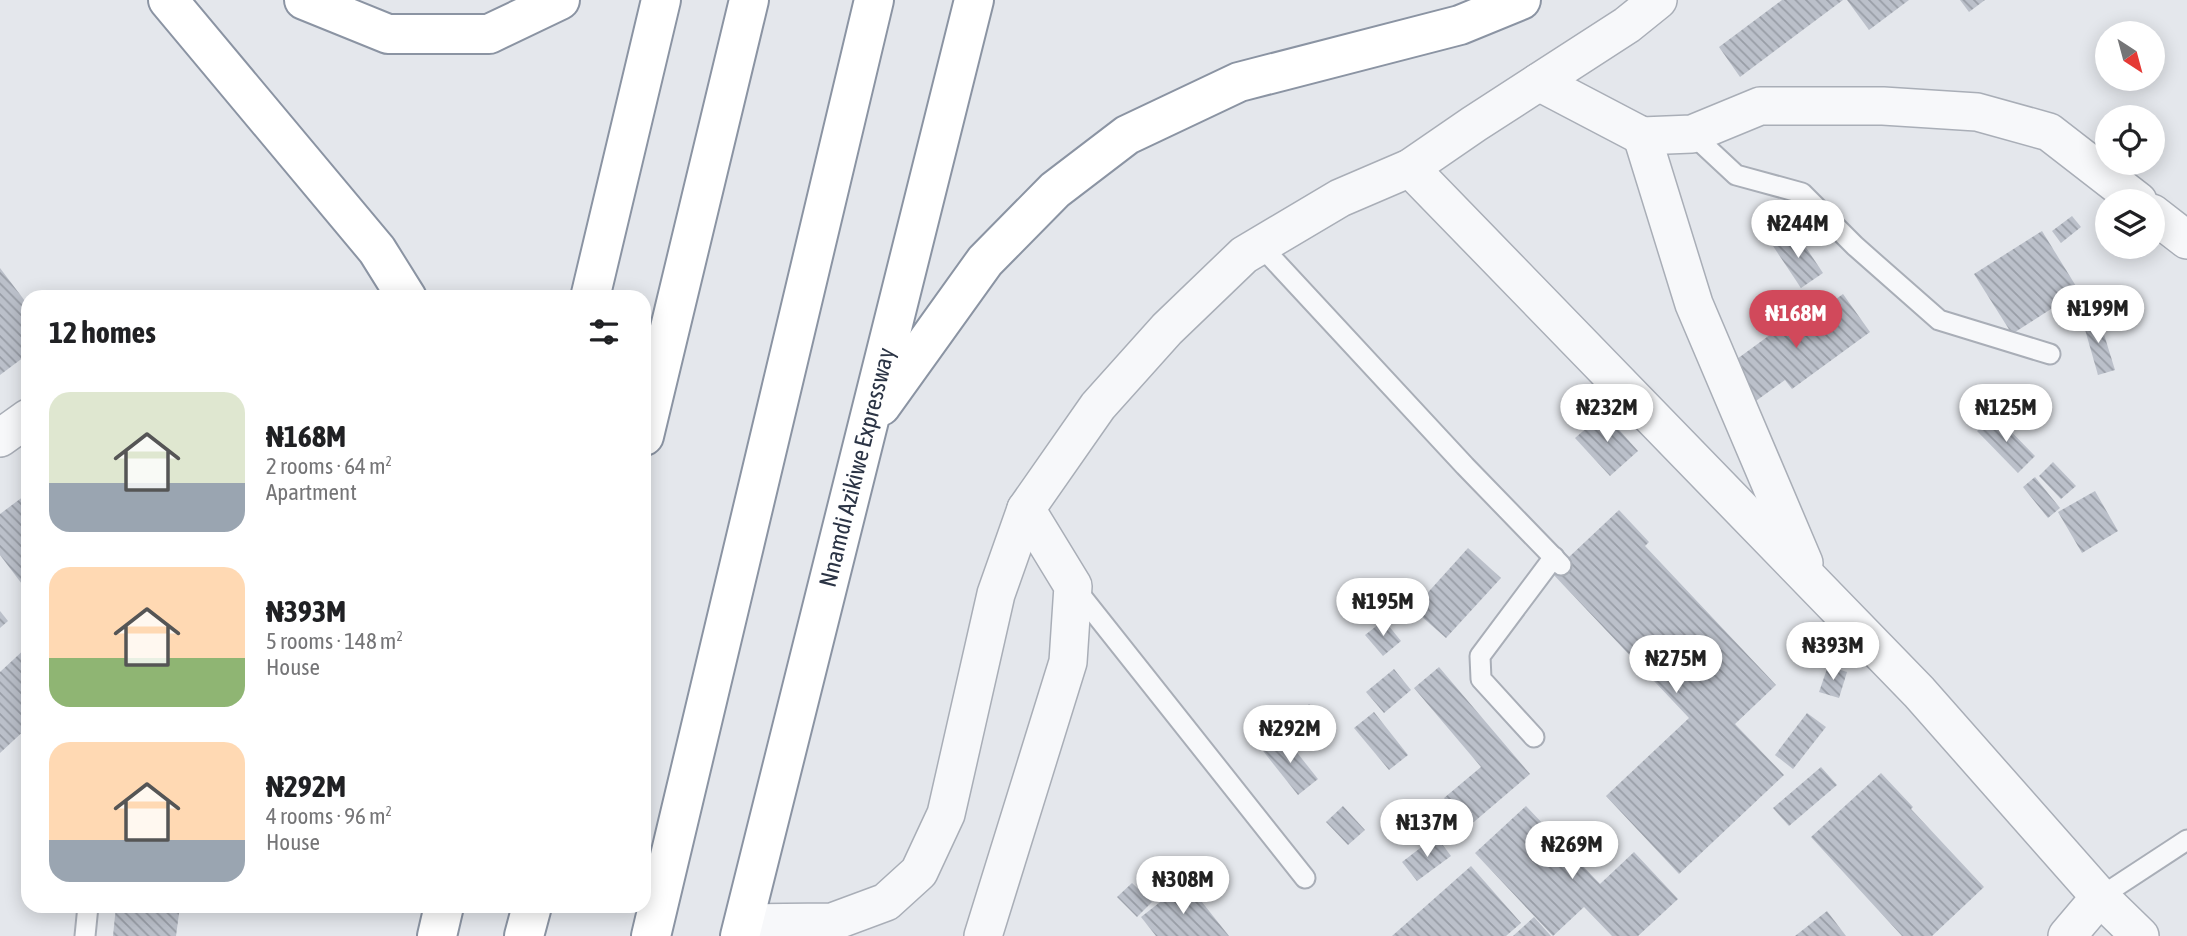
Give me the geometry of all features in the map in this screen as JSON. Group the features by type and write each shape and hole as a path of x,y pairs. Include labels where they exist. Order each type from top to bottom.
{"highway":[{"path":"168,0 377,250 402,290"},
{"path":"304,0 388,34 489,34 560,0"},
{"path":"592,290 662,0"},
{"path":"651,407 749,0"},
{"path":"651,936 874,0"},
{"name":"Nnamdi Azikiwe Expressway","path":"742,930 974,0"},
{"path":"869,422 985,261 1055,190 1127,135 1239,82 1460,25 1521,0"},
{"path":"437,936 442,913"},
{"path":"524,936 529,913"}],"street":[{"path":"742,930 832,922 886,902 919,872 946,814 996,594 1026,509 1098,406 1167,329 1244,255 1340,198 1410,168 1627,25 1658,0"},
{"path":"1539,82 1642,136 1692,134 1760,106 1882,106 1977,112 2049,132 2123,189"},
{"path":"1642,136 1694,304 1812,582"},
{"path":"1410,168 1919,692 2100,897 2140,936"},
{"path":"2165,223 2187,240"},
{"path":"0,438 21,423"},
{"path":"983,936 1068,662 1073,586 1026,509"},
{"path":"2067,936 2100,897"}],"lane":[{"path":"1692,134 1735,175 1802,193 1856,246 1939,320 2050,354"},
{"path":"1260,245 1465,467 1557,561 1480,656 1481,679 1534,737"},
{"path":"1073,586 1305,878"},
{"path":"2100,897 2187,839"},
{"path":"966,936 996,896"},
{"path":"85,936 87,913"}],"building":[{"path":"1782,0 1843,0 1740,77 1719,47"},
{"path":"1847,0 1909,0 1869,30"},
{"path":"1960,0 1985,0 1969,12"},
{"path":"2072,216 2081,227 2061,243 2052,231"},
{"path":"1795,231 1823,273 1801,288 1773,246"},
{"path":"2042,231 2079,291 2012,334 1974,274"},
{"path":"0,268 21,296 21,359 0,375"},
{"path":"1843,294 1870,332 1792,389 1785,380 1749,406 1722,370 1801,312 1807,320"},
{"path":"2098,315 2115,370 2098,375 2082,319"},
{"path":"1604,413 1638,451 1610,476 1575,438"},
{"path":"1994,414 2035,456 2018,473 1977,431"},
{"path":"2053,462 2076,486 2061,499 2039,476"},
{"path":"2035,477 2060,508 2048,518 2023,487"},
{"path":"2095,491 2118,531 2082,553 2058,512"},
{"path":"21,498 21,583 0,555 0,514"},
{"path":"1619,510 1649,542 1645,546 1776,685 1735,724 1784,775 1679,874 1606,796 1689,718 1552,573"},
{"path":"1468,548 1501,578 1446,638 1413,609"},
{"path":"0,611 8,621 0,628"},
{"path":"1384,620 1401,641 1383,656 1365,635"},
{"path":"21,652 21,734 0,753 0,672"},
{"path":"1828,666 1847,672 1839,698 1819,692"},
{"path":"1439,667 1530,774 1468,827 1444,798 1481,767 1414,688"},
{"path":"1394,669 1411,690 1384,713 1366,692"},
{"path":"1309,704 1326,720 1302,746 1285,731"},
{"path":"1374,712 1408,755 1389,770 1354,728"},
{"path":"1807,713 1826,727 1793,769 1775,755"},
{"path":"1283,735 1318,779 1298,795 1263,751"},
{"path":"1821,767 1837,785 1789,826 1773,808"},
{"path":"1881,773 1984,887 1932,936 1902,936 1811,837"},
{"path":"1343,806 1365,830 1348,845 1326,822"},
{"path":"1526,806 1600,884 1634,852 1678,899 1638,936 1612,936 1584,907 1553,936 1475,853"},
{"path":"1436,836 1451,856 1417,881 1402,862"},
{"path":"1471,866 1521,923 1506,936 1392,936"},
{"path":"1186,882 1229,936 1156,936 1141,917"},
{"path":"1132,883 1152,902 1137,917 1117,897"},
{"path":"1827,911 1846,936 1795,936"},
{"path":"115,913 179,913 176,936 113,936"},
{"path":"1534,917 1551,936 1513,936"}]}
